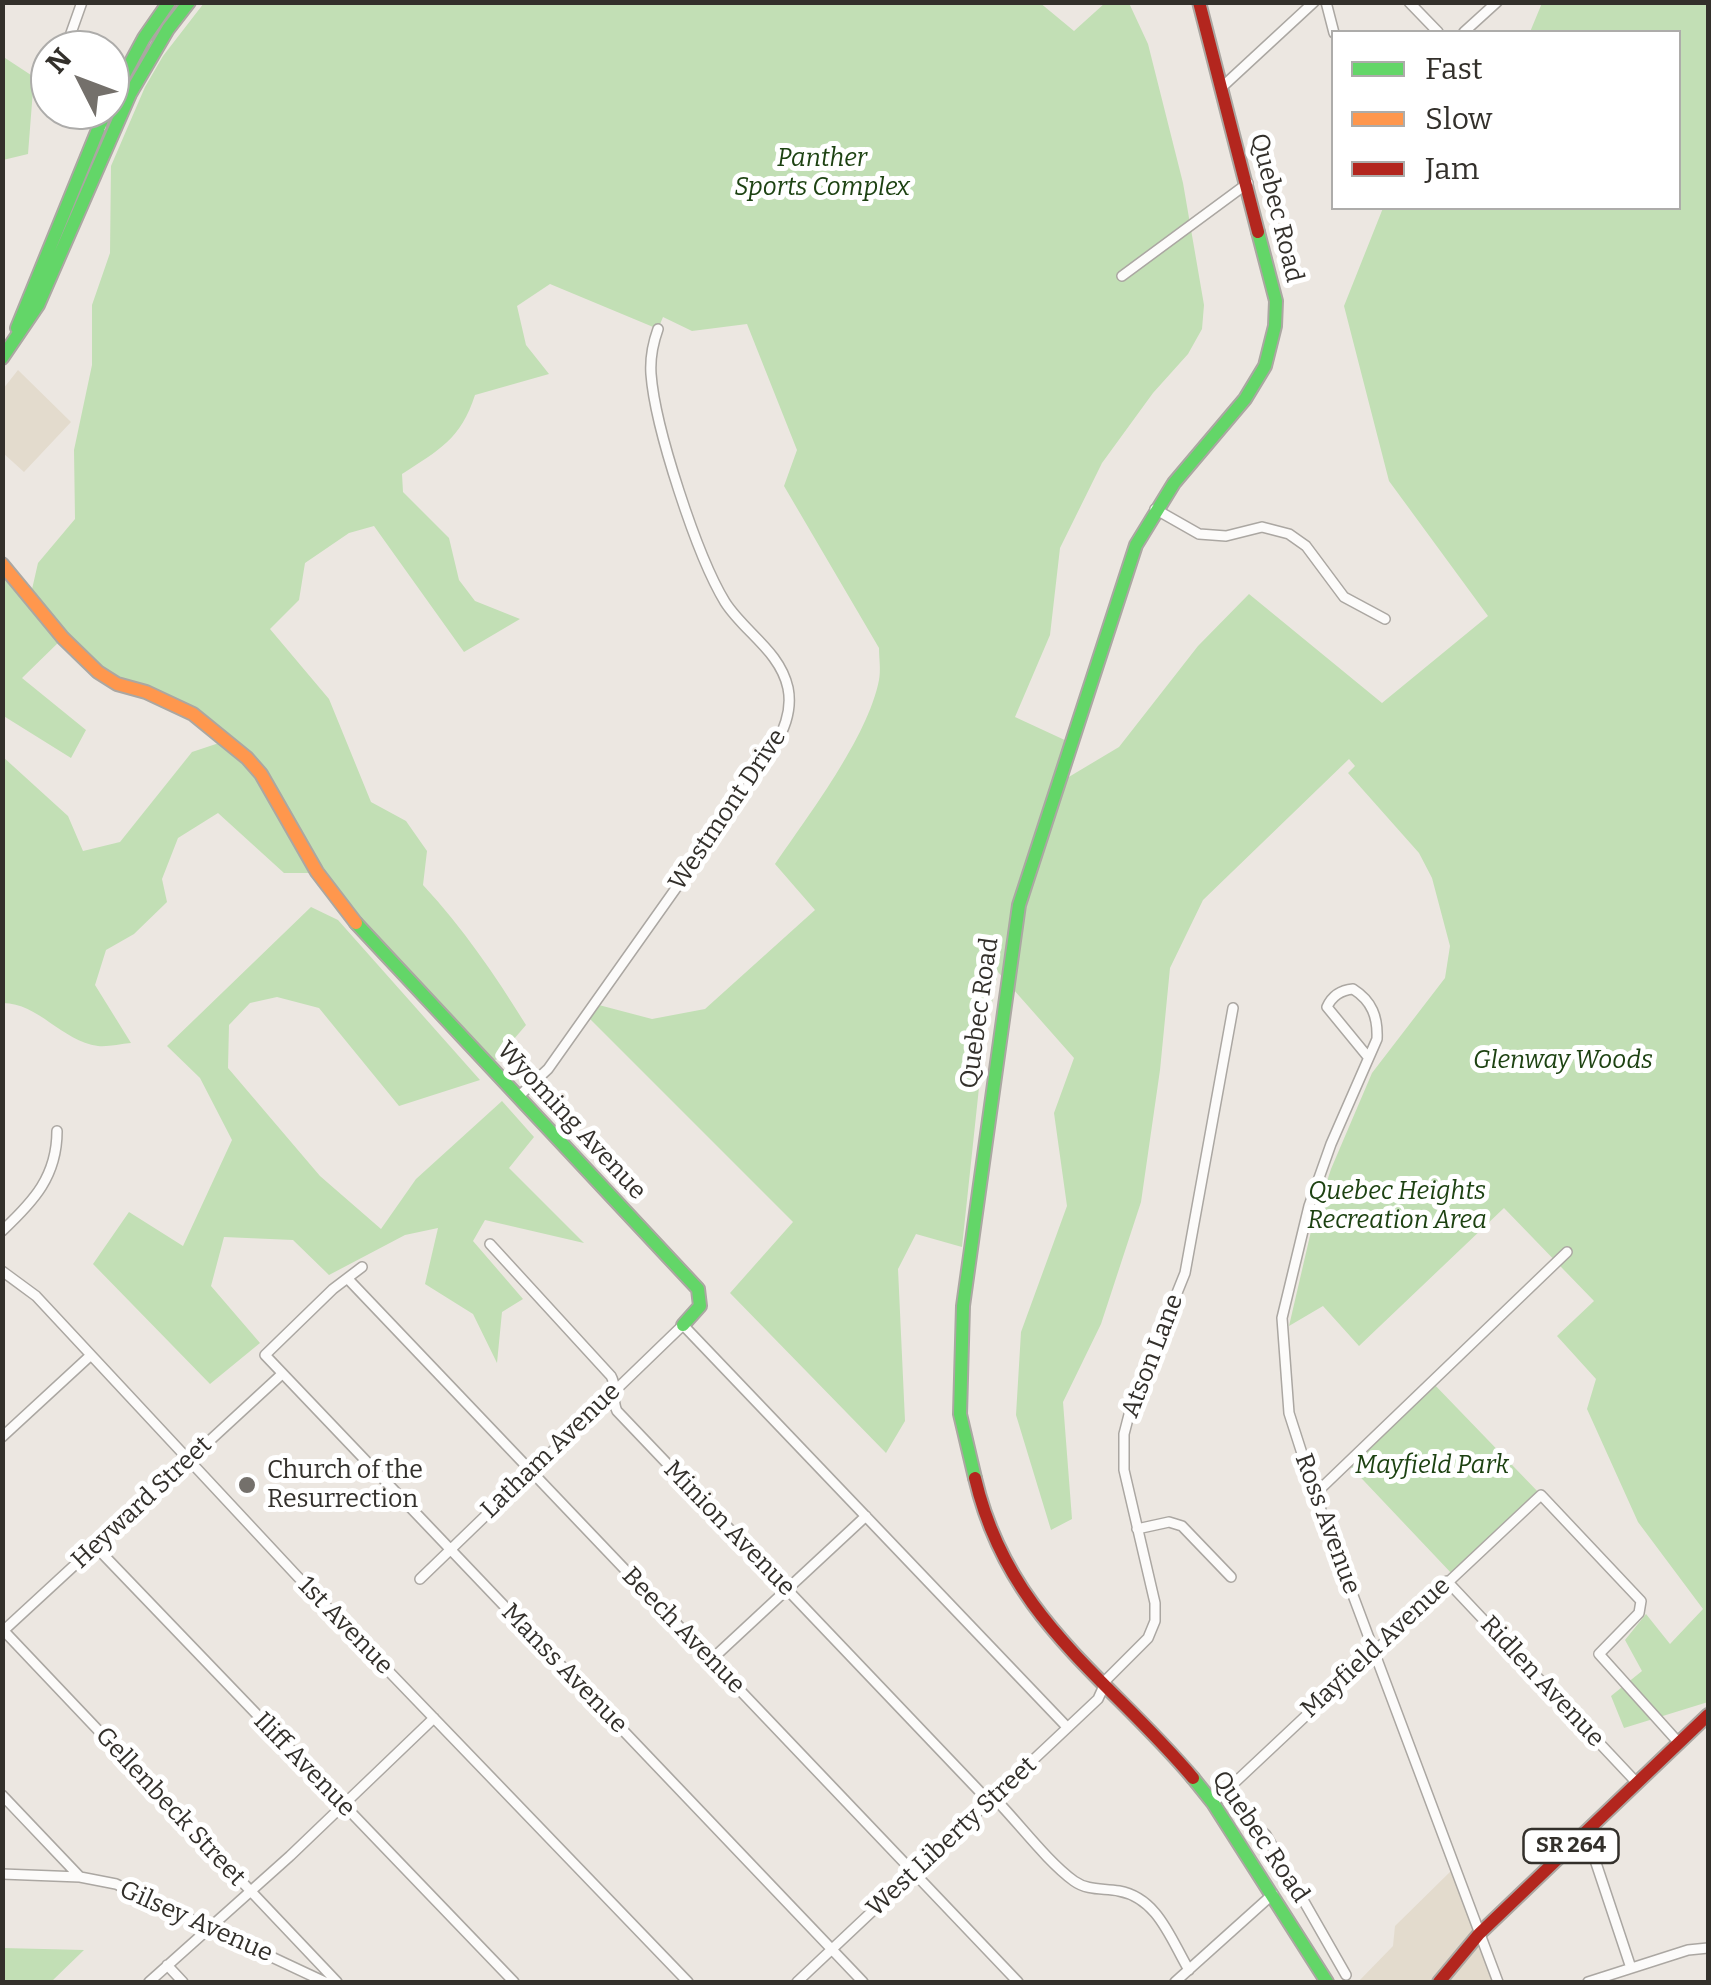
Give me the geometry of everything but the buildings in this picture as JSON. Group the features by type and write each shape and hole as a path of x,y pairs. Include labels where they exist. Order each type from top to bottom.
{"street":[{"path":"72,30 82,2"},
{"path":"130,64 170,2"},
{"path":"2,358 38,305 113,131 149,60 189,2"},
{"name":"Quebec Road","path":"1199,2 1276,301 1272,350 1248,400 1155,508 1125,570 1018,906 960,1342 960,1414 973,1479 994,1537 1042,1620 1178,1762 1217,1799 1266,1835 1346,1976"},
{"path":"1221,88 1314,2"},
{"path":"1326,2 1333,30"},
{"path":"1409,2 1436,30"},
{"path":"1466,30 1498,2"},
{"path":"11,344 97,130"},
{"path":"1122,276 1248,183"},
{"name":"Westmont Drive","path":"518,1097 548,1069 595,1004 772,754 788,718 789,692 782,671 768,649 724,600 687,511 654,397 650,370 658,329"},
{"path":"1155,508 1199,534 1226,536 1262,527 1290,534 1306,546 1344,597 1385,619"},
{"name":"Wyoming Avenue","path":"2,564 63,638 98,672 117,684 146,692 193,714 262,774 318,872 370,942 698,1289 700,1306 684,1324"},
{"name":"Ross Avenue","path":"1368,1057 1327,1007 1342,991 1354,989 1370,1004 1376,1016 1377,1038 1309,1206 1282,1318 1289,1413 1315,1494 1498,1982"},
{"name":"Atson Lane","path":"1104,1688 1107,1679 1148,1638 1155,1621 1124,1470 1124,1434 1185,1273 1233,1008"},
{"path":"2,1231 30,1206 46,1184 55,1158 57,1131"},
{"name":"Minion Avenue","path":"490,1244 611,1376 616,1412 787,1590 1076,1882 1098,1890 1123,1892 1148,1904 1189,1970"},
{"path":"1315,1494 1567,1252"},
{"path":"348,1279 362,1267"},
{"name":"1st Avenue","path":"2,1271 36,1296 184,1451 187,1460 688,1982"},
{"name":"Manss Avenue","path":"348,1279 265,1355 864,1982"},
{"name":"Beech Avenue","path":"348,1279 1018,1982"},
{"path":"684,1324 1067,1727"},
{"name":"Latham Avenue","path":"420,1578 684,1324"},
{"path":"2,1437 91,1354"},
{"name":"Heyward Street","path":"3,1632 282,1374"},
{"name":"Mayfield Avenue","path":"1217,1799 1541,1495 1636,1592 1642,1604 1639,1613 1600,1654 1679,1743"},
{"path":"711,1660 866,1516"},
{"path":"1137,1529 1169,1522 1182,1526 1232,1577"},
{"name":"Iliff Avenue","path":"96,1546 514,1982"},
{"name":"Ridlen Avenue","path":"1447,1581 1636,1783"},
{"name":"Gellenbeck Street","path":"3,1632 337,1982"},
{"name":"West Liberty Street","path":"797,1982 992,1801 1098,1699 1104,1688"},
{"name":"SR 264","path":"1439,1982 1478,1934 1708,1715"},
{"path":"148,1982 344,1806 434,1718"},
{"path":"2,1795 80,1877"},
{"name":"Quebec Road","path":"1217,1799 1327,1982"},
{"path":"1585,1832 1630,1968"},
{"name":"Gilsey Avenue","path":"2,1874 80,1877 142,1894 325,1982"},
{"path":"1175,1982 1273,1894"},
{"path":"1588,1982 1688,1950 1708,1948"},
{"path":"167,1965 183,1982"}],"shaded area":[{"path":"18,370 71,422 24,472 3,453 3,389"},
{"path":"1454,1868 1497,1982 1358,1982 1393,1946 1395,1926"}],"green space":[{"path":"1039,2 1074,31 1105,3 1129,3 1148,44 1183,183 1204,305 1202,329 1188,354 1153,393 1102,463 1060,548 1050,635 1015,717 1069,742 1057,784 1119,747 1198,646 1249,594 1382,703 1488,616 1389,481 1344,306 1382,210 1681,210 1681,30 1531,30 1542,3 1708,3 1708,1702 1624,1728 1611,1696 1642,1671 1625,1640 1646,1614 1670,1644 1703,1609 1638,1522 1587,1409 1596,1379 1557,1336 1594,1301 1504,1208 1359,1346 1323,1306 1289,1326 1312,1227 1331,1169 1372,1073 1445,978 1450,946 1432,878 1419,853 1348,773 1355,766 1349,759 1203,900 1170,968 1141,1202 1101,1324 1063,1402 1072,1519 1051,1530 1016,1415 1021,1332 1067,1206 1054,1113 1074,1058 998,972 983,1050 962,1247 916,1234 898,1269 905,1421 886,1453 730,1293 793,1222 586,1015 595,1004 652,1019 705,1009 815,910 775,864 850,751 879,680 879,648 784,486 797,450 747,324 692,331 663,317 658,329 550,284 517,306 526,345 549,374 475,395 456,433 402,474 403,492 449,538 459,580 475,601 520,619 464,652 374,526 349,533 305,563 299,600 270,629 329,699 371,802 406,821 427,851 423,885 478,952 526,1025 496,1060 481,1058 370,942 318,873 284,873 218,813 178,838 162,879 167,902 134,934 106,950 95,985 131,1043 85,1043 28,1009 3,1003 2,756 68,816 83,851 120,842 192,752 228,740 211,726 127,688 63,638 22,678 86,730 71,758 2,715 3,571 30,598 38,563 75,519 74,450 92,365 92,305 110,253 111,166 126,130 130,130 145,87 163,56 204,3"},
{"path":"2,56 30,74 28,154 3,160"},
{"path":"311,907 338,920 480,1080 399,1106 319,1008 277,997 250,1003 229,1025 228,1068 320,1176 381,1229 416,1179 502,1101 534,1137 509,1168 584,1243 485,1220 473,1241 523,1299 502,1312 497,1363 473,1314 425,1284 438,1228 405,1235 329,1275 293,1240 224,1237 211,1286 260,1343 210,1384 93,1264 129,1212 183,1246 232,1140 200,1078 167,1046"},
{"name":"Mayfield Park","path":"1431,1381 1541,1495 1453,1575 1347,1463"},
{"path":"3,1948 84,1950 51,1982 3,1982"}],"traffic: fast":[{"path":"130,64 169,2"},
{"path":"2,358 38,305 130,94 168,29 189,2"},
{"path":"17,328 98,130"},
{"path":"975,1478 960,1414 963,1306 1019,905 1136,545 1174,483 1245,399 1265,366 1275,326 1276,301 1258,232"},
{"path":"356,923 698,1289 700,1306 683,1325"},
{"path":"1193,1778 1327,1982"}],"traffic: slow":[{"path":"2,564 63,638 98,672 117,684 146,692 193,714 247,758 261,774 317,872 356,923"}],"traffic: jam":[{"path":"1199,2 1258,232"},
{"path":"975,1478 990,1527 1036,1608 1064,1643 1193,1778"},
{"path":"1439,1982 1479,1934 1708,1715"}],"place":[{"name":"Church of the Resurrection","path":"247,1485"}],"park label":[{"name":"Panther Sports Complex","path":"822,174"},
{"name":"Glenway Woods","path":"1563,1061"},
{"name":"Quebec Heights Recreation Area","path":"1397,1206"}]}
